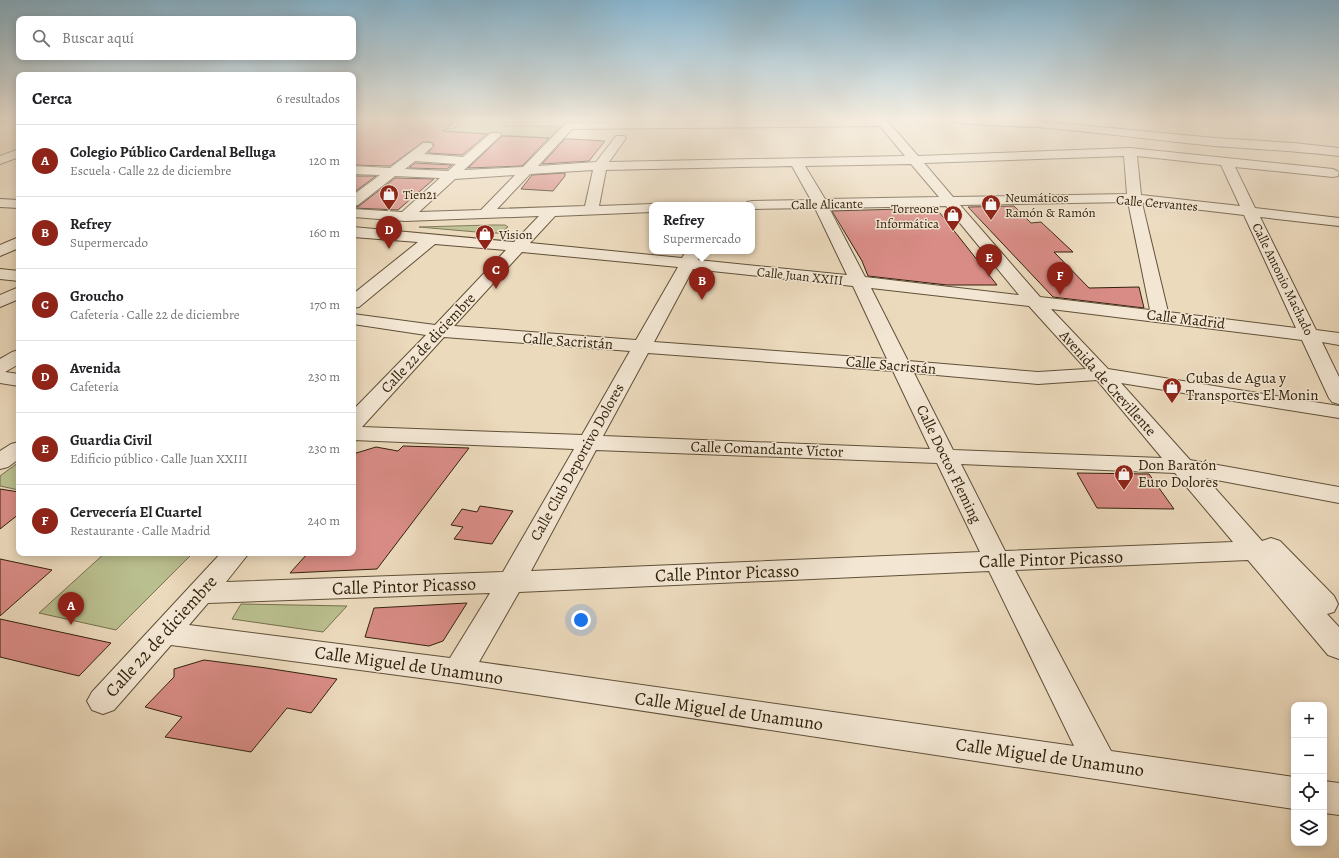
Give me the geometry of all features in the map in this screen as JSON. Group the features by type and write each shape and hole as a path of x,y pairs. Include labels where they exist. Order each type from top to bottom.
{"street":[{"path":"356,200 411,158"},
{"path":"426,158 466,161"},
{"path":"405,217 449,175 469,158"},
{"path":"485,214 538,158"},
{"path":"591,210 600,166 606,158"},
{"path":"356,170 449,175 600,166 797,163 968,158"},
{"path":"1131,158 1134,198 1160,316"},
{"path":"1188,158 1336,177"},
{"path":"1321,158 1336,177"},
{"name":"Avenida de Crevillente","path":"916,160 1033,300 1190,467 1255,550 1322,604 1339,647"},
{"name":"Calle Antonio Machado","path":"1226,162 1339,398"},
{"name":"Calle Doctor Fleming","path":"797,163 820,203 944,456 1101,765"},
{"name":"Calle Cervantes","path":"950,201 1134,198 1339,222"},
{"name":"Calle Alicante","path":"755,205 950,201"},
{"path":"356,213 405,217 649,208"},
{"name":"Calle 22 de diciembre","path":"356,420 552,211"},
{"name":"Calle Juan XXIII","path":"356,232 520,246 691,257 859,282 1033,300"},
{"path":"356,301 432,239"},
{"path":"0,251 16,243"},
{"name":"Calle Club Deportivo Dolores","path":"458,671 511,582 691,257"},
{"path":"0,274 16,276"},
{"path":"0,302 16,294"},
{"name":"Calle Madrid","path":"1033,300 1339,339"},
{"name":"Calle Sacristán","path":"356,320 440,331 1038,378 1102,374 1339,412"},
{"path":"0,368 16,358"},
{"path":"0,377 16,380"},
{"name":"Calle Comandante Víctor","path":"356,433 1190,467 1339,496"},
{"path":"0,444 16,447"},
{"path":"0,462 16,450"},
{"path":"1190,467 1322,604"},
{"name":"Calle Pintor Picasso","path":"200,593 511,582 1255,550"},
{"name":"Calle 22 de diciembre","path":"103,701 233,556"},
{"name":"Calle Miguel de Unamuno","path":"164,633 458,671 1291,793"},
{"path":"1327,797 1339,799"}],"green space":[{"path":"505,225 508,227 500,233 488,233 419,227"},
{"path":"16,464 16,489 0,486 0,476"},
{"path":"102,556 190,556 116,630 39,613"},
{"path":"241,604 347,606 323,632 232,619"}],"building":[{"path":"356,158 401,158 390,166 356,165"},
{"path":"479,158 530,158 522,166 468,168"},
{"path":"547,158 591,158 589,161 542,164"},
{"path":"415,163 452,165 447,169 409,168"},
{"path":"565,173 565,176 553,191 521,189 532,175"},
{"path":"356,176 376,176 356,191"},
{"path":"395,178 434,179 398,210 356,208"},
{"path":"1014,206 1031,223 1041,222 1073,252 1054,252 1089,288 1139,287 1144,308 1053,297 968,207"},
{"path":"936,208 997,285 947,285 868,276 862,261 832,211"},
{"path":"403,446 469,448 377,569 290,573 305,556 356,556 356,453 376,447 398,451"},
{"name":"Don Baratón Euro Dolores","path":"1077,473 1149,474 1174,509 1097,508"},
{"path":"0,489 16,492 16,516 0,529"},
{"path":"480,506 513,511 492,544 454,539 463,527 451,525 462,509 477,512"},
{"path":"0,559 52,570 0,616"},
{"path":"467,603 443,641 429,646 365,637 374,608"},
{"path":"0,619 111,643 79,676 0,657"},
{"path":"204,660 337,679 311,713 287,708 251,752 165,737 182,717 145,707 174,677 174,669"}],"place":[{"name":"Tien21","path":"389,211"},
{"name":"Neumáticos Ramón & Ramón","path":"991,221"},
{"name":"Torreone Informática","path":"953,232"},
{"name":"Avenida","path":"389,249"},
{"name":"Vision","path":"485,251"},
{"name":"Guardia Civil","path":"989,277"},
{"name":"Groucho","path":"496,289"},
{"name":"Cervecería El Cuartel","path":"1060,295"},
{"name":"Refrey","path":"702,300"},
{"name":"Cubas de Agua y Transportes El Monin","path":"1172,404"},
{"name":"Don Baratón Euro Dolores","path":"1124,491"},
{"name":"Colegio Público Cardenal Belluga","path":"71,625"}]}
